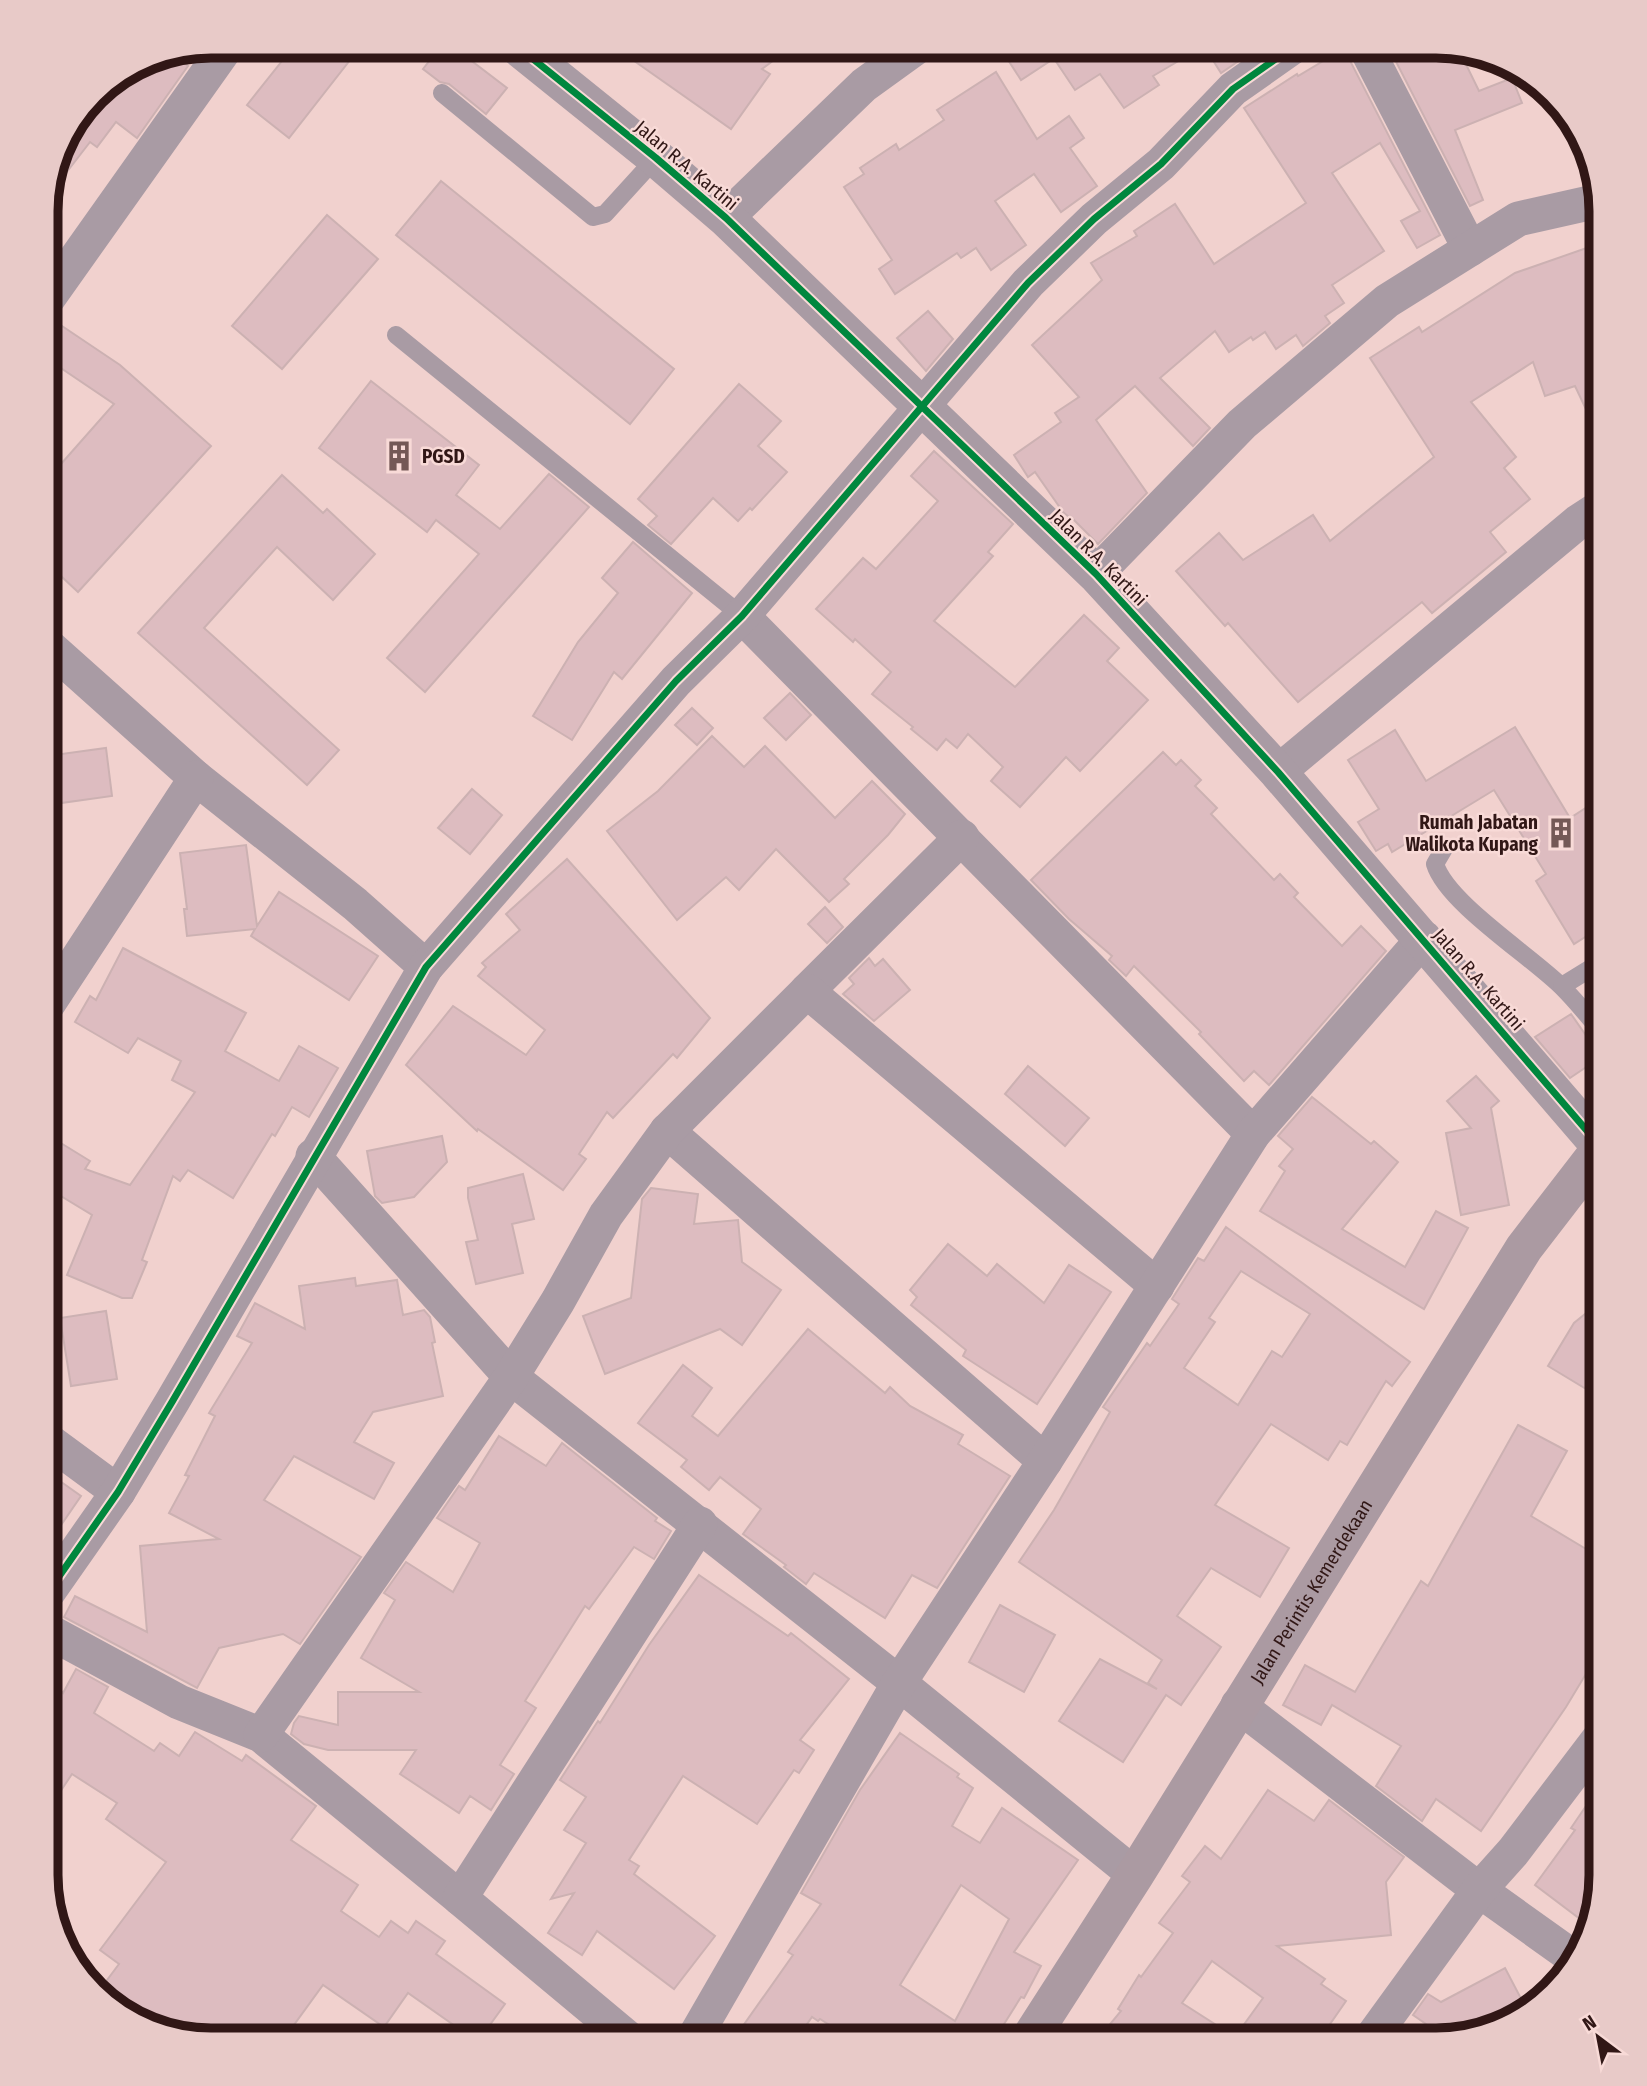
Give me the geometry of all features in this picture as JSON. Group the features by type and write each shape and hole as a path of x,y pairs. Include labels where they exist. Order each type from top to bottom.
{"main road":[{"name":"Jalan Perintis Kemerdekaan","path":"1037,2028 1135,1875 1238,1704 1343,1542 1524,1248 1589,1168"}],"street":[{"path":"58,284 218,58"},
{"name":"Jalan R.A. Kartini","path":"532,58 726,218 1096,574 1278,772 1423,938 1589,1141"},
{"path":"726,218 864,85 901,58"},
{"path":"58,1578 118,1492 426,967 676,681 741,616 1028,283 1075,237 1161,164 1233,89 1277,58"},
{"path":"1371,58 1469,249"},
{"path":"1096,574 1242,424 1387,301 1518,219 1589,203"},
{"path":"1278,772 1589,515"},
{"path":"741,616 1253,1134"},
{"path":"58,655 195,778 355,905 426,967"},
{"path":"58,989 195,778"},
{"path":"261,1735 511,1377 606,1216 667,1131 962,837"},
{"path":"700,2028 899,1683 1045,1461 1253,1134 1423,938"},
{"path":"807,991 1157,1286"},
{"path":"667,1131 1045,1461"},
{"path":"313,1156 511,1377 700,1524 1135,1875"},
{"path":"58,1448 118,1492"},
{"path":"460,1898 700,1524"},
{"path":"58,1636 179,1702 261,1735 616,2028"},
{"path":"1238,1704 1479,1890 1568,1954"},
{"path":"1379,2028 1479,1890 1589,1763"}],"lane":[{"path":"443,93 593,217 605,214 656,158"},
{"path":"396,335 741,616"},
{"path":"1445,847 1435,864 1438,875 1462,902 1562,986 1589,1017"},
{"path":"1562,986 1589,969"}],"building":[{"path":"284,58 352,58 289,138 247,105"},
{"path":"432,58 468,58 507,88 486,114 449,84 440,82 423,69"},
{"path":"630,58 777,58 762,69 770,74 731,129"},
{"path":"1007,58 1055,58 1021,80"},
{"path":"1184,58 1153,76 1159,85 1124,108 1100,74 1075,90 1055,60"},
{"path":"1212,58 1239,58 1240,60 1221,73"},
{"path":"1328,58 1349,58 1440,235 1417,248 1401,221 1420,211 1380,143 1332,173 1384,251 1332,285 1344,303 1325,316 1330,323 1303,346 1296,335 1276,349 1265,332 1253,340 1251,337 1229,352 1215,331 1160,378 1210,428 1193,446 1135,386 1096,420 1147,493 1098,544 1063,512 1035,472 1028,477 1014,455 1061,422 1055,413 1079,397 1032,345 1102,280 1091,263 1137,236 1134,231 1175,204 1214,264 1306,203 1244,108 1297,74 1298,76"},
{"path":"1394,58 1464,61 1479,91 1512,78 1522,103 1455,130 1483,200 1470,206"},
{"path":"182,61 188,66 137,138 116,122 97,147 90,142 61,179 74,143 89,118 110,96 152,69"},
{"path":"996,72 1037,139 1069,116 1084,138 1070,148 1097,186 1061,212 1034,174 995,201 1026,245 991,270 976,248 961,258 957,253 895,294 879,269 892,260 844,187 864,174 860,168 896,144 899,150 944,120 937,110"},
{"path":"441,181 674,369 630,424 396,235"},
{"path":"327,215 378,259 282,369 232,326"},
{"path":"1589,247 1589,416 1575,386 1545,396 1533,362 1471,402 1516,457 1504,468 1530,499 1490,532 1506,552 1432,613 1422,602 1298,702 1228,623 1225,626 1176,571 1219,533 1243,560 1313,515 1330,541 1434,457 1370,358 1419,327 1422,332 1515,273"},
{"path":"928,311 953,339 926,371 897,338"},
{"path":"62,326 120,365 211,446 78,592 58,573 58,467 114,404 58,366 58,332"},
{"path":"371,381 479,465 456,495 500,529 549,474 589,507 425,692 387,658 479,554 436,520 427,532 319,448"},
{"path":"739,384 781,421 758,446 787,472 752,510 750,508 738,521 713,498 671,544 648,525 657,516 638,499"},
{"path":"934,451 1013,524 988,552 993,556 934,621 1015,687 1084,615 1119,648 1107,661 1148,700 1080,771 1066,757 1020,807 991,781 1003,767 968,734 957,748 946,739 937,750 872,694 891,672 855,639 853,642 816,609 863,558 876,569 938,501 911,476"},
{"path":"282,475 323,513 327,509 375,554 333,600 277,547 204,628 339,750 307,785 138,633"},
{"path":"633,542 692,593 622,679 614,672 572,740 533,716 578,642 618,593 602,578"},
{"path":"790,693 811,715 786,740 764,718"},
{"path":"692,708 713,728 697,745 675,725"},
{"name":"Rumah Jabatan Walikota Kupang","path":"1515,727 1570,818 1589,806 1589,935 1574,944 1536,881 1546,874 1494,790 1392,852 1388,844 1376,851 1358,822 1379,809 1348,760 1395,730 1426,781"},
{"path":"712,736 744,767 765,746 835,818 872,781 905,814 844,879 849,884 829,902 776,849 739,890 726,877 677,920 607,831 658,791"},
{"path":"106,748 112,796 61,803 58,754"},
{"path":"1163,752 1176,765 1181,760 1201,780 1195,786 1217,808 1211,814 1274,880 1280,874 1298,893 1294,897 1342,946 1361,926 1386,951 1269,1085 1254,1071 1244,1081 1199,1034 1201,1032 1134,966 1126,976 1109,960 1112,956 1069,919 1031,880"},
{"path":"472,789 502,815 470,854 438,828"},
{"path":"246,845 257,926 279,892 378,956 349,1000 251,936 255,929 187,936 184,909 187,909 180,853"},
{"path":"567,859 710,1018 677,1058 673,1054 613,1118 607,1112 579,1154 586,1159 563,1190 478,1129 477,1131 406,1065 453,1006 526,1055 545,1030 478,976 486,967 482,963 520,930 506,914"},
{"path":"825,907 843,927 827,943 808,924"},
{"path":"123,948 246,1013 225,1051 279,1081 299,1046 338,1068 309,1117 292,1107 233,1198 188,1170 180,1181 173,1176 142,1260 147,1262 132,1298 122,1298 67,1275 92,1215 58,1194 58,1141 90,1161 85,1169 130,1185 195,1092 172,1080 181,1061 138,1038 128,1053 75,1022 90,996 96,1000"},
{"path":"869,958 875,966 883,959 910,990 874,1021 843,994 854,984 849,978"},
{"path":"1571,1014 1589,1040 1589,1065 1570,1078 1535,1037"},
{"path":"1028,1066 1089,1118 1065,1146 1005,1094"},
{"path":"1476,1076 1499,1101 1491,1108 1509,1205 1461,1215 1446,1133 1471,1128 1447,1101"},
{"path":"1312,1097 1371,1144 1374,1141 1398,1162 1342,1229 1405,1267 1436,1211 1468,1228 1424,1309 1260,1211 1285,1171 1279,1166 1293,1149 1278,1136"},
{"path":"442,1136 447,1162 414,1197 382,1203 375,1196 367,1151"},
{"path":"523,1174 534,1219 512,1224 523,1273 476,1284 466,1242 478,1240 468,1188"},
{"path":"651,1188 698,1194 694,1224 738,1220 742,1262 781,1290 742,1345 720,1329 605,1374 583,1316 631,1298 642,1199"},
{"path":"1226,1227 1410,1362 1392,1386 1386,1381 1347,1445 1340,1441 1328,1460 1271,1424 1215,1505 1289,1548 1260,1597 1211,1568 1177,1616 1221,1647 1181,1705 1166,1695 1123,1762 1059,1721 1100,1659 1157,1689 1148,1683 1162,1660 1019,1562 1054,1510 1110,1412 1103,1407 1147,1343 1150,1346 1179,1304 1172,1299 1198,1258 1204,1261","holes":["1241,1271 1310,1314 1282,1357 1272,1351 1238,1405 1184,1368 1215,1322 1209,1318"]},
{"path":"948,1244 987,1276 997,1264 1044,1303 1069,1265 1111,1292 1037,1404 963,1356 966,1350 911,1305 917,1297 910,1290"},
{"path":"355,1278 356,1286 397,1280 403,1315 424,1310 430,1317 435,1342 432,1343 443,1396 373,1412 354,1442 394,1463 374,1499 294,1456 264,1500 361,1557 300,1644 283,1634 219,1648 197,1688 64,1617 75,1596 147,1632 140,1546 219,1539 169,1513 189,1476 185,1475 215,1416 209,1413 252,1343 237,1336 255,1303 305,1329 299,1286"},
{"path":"106,1311 117,1379 71,1386 60,1318"},
{"path":"1589,1311 1589,1391 1548,1366 1574,1323"},
{"path":"808,1329 885,1393 890,1387 910,1406 963,1435 958,1444 1010,1476 937,1588 912,1575 885,1618 814,1573 806,1584 784,1567 786,1565 743,1534 761,1509 720,1477 709,1490 681,1467 687,1460 638,1423 683,1365 712,1388 692,1416 718,1436"},
{"path":"1518,1425 1567,1451 1531,1516 1589,1551 1589,1669 1481,1831 1436,1799 1422,1821 1376,1786 1401,1746 1332,1705 1321,1725 1283,1705 1305,1665 1355,1692 1421,1581 1428,1586"},
{"path":"499,1436 546,1466 562,1443 657,1518 655,1521 671,1531 654,1559 634,1547 589,1609 585,1606 525,1701 536,1708 500,1765 514,1774 491,1810 470,1796 459,1813 400,1774 416,1750 328,1750 304,1744 291,1734 299,1716 338,1725 338,1692 419,1692 361,1658 395,1600 384,1593 406,1562 453,1592 480,1543 437,1518 459,1486 465,1490"},
{"path":"58,1480 81,1496 58,1530"},
{"path":"699,1575 788,1636 791,1633 849,1679 800,1740 814,1750 799,1773 794,1770 757,1824 683,1776 629,1860 639,1866 634,1874 715,1936 674,1989 597,1931 582,1955 548,1933 574,1893 551,1899 586,1843 564,1830 586,1797 560,1780"},
{"path":"1000,1605 1055,1635 1024,1692 969,1662"},
{"path":"76,1669 108,1687 94,1713 154,1751 160,1743 179,1756 195,1732 242,1761 246,1755 316,1806 291,1840 358,1885 341,1911 379,1937 391,1921 408,1933 416,1921 445,1941 436,1954 505,2004 488,2028 454,2028 455,2026 408,1993 384,2027 323,1985 292,2028 191,2027 152,2017 118,1997 104,1984 119,1964 100,1950 166,1862 106,1819 117,1803 72,1774 58,1795 58,1696 61,1691 63,1693"},
{"path":"900,1733 959,1774 957,1777 973,1788 952,1826 980,1843 1002,1808 1078,1860 1014,1952 1041,1966 1024,1998 1021,1997 1002,2028 834,2028 812,2017 804,2028 741,2028 793,1955 788,1952 821,1904 801,1893 860,1790","holes":["961,1885 1009,1919 955,2021 900,1985"]},
{"path":"1268,1790 1314,1821 1329,1800 1404,1857 1386,1882 1391,1935 1277,1946 1325,1979 1321,1984 1346,2001 1327,2028 1241,2028 1263,1998 1212,1961 1182,2003 1221,2028 1107,2028 1121,2011 1118,2009 1139,1975 1141,1977 1173,1933 1159,1923 1190,1882 1182,1876 1205,1846 1221,1859"},
{"path":"1589,1802 1588,1895 1582,1921 1535,1885 1575,1830 1571,1828"},
{"path":"1505,1968 1522,2001 1476,2023 1456,2027 1423,2028 1426,2024 1413,2015 1428,1994 1441,2002"}],"cycle path":[{"path":"532,58 726,218 1096,574 1278,772 1589,1133"},
{"path":"58,1578 118,1492 426,967 676,681 742,616 1028,283 1094,219 1161,164 1233,89 1277,58"}],"place":[{"name":"PGSD","path":"399,456"},
{"name":"Rumah Jabatan Walikota Kupang","path":"1561,833"}]}
